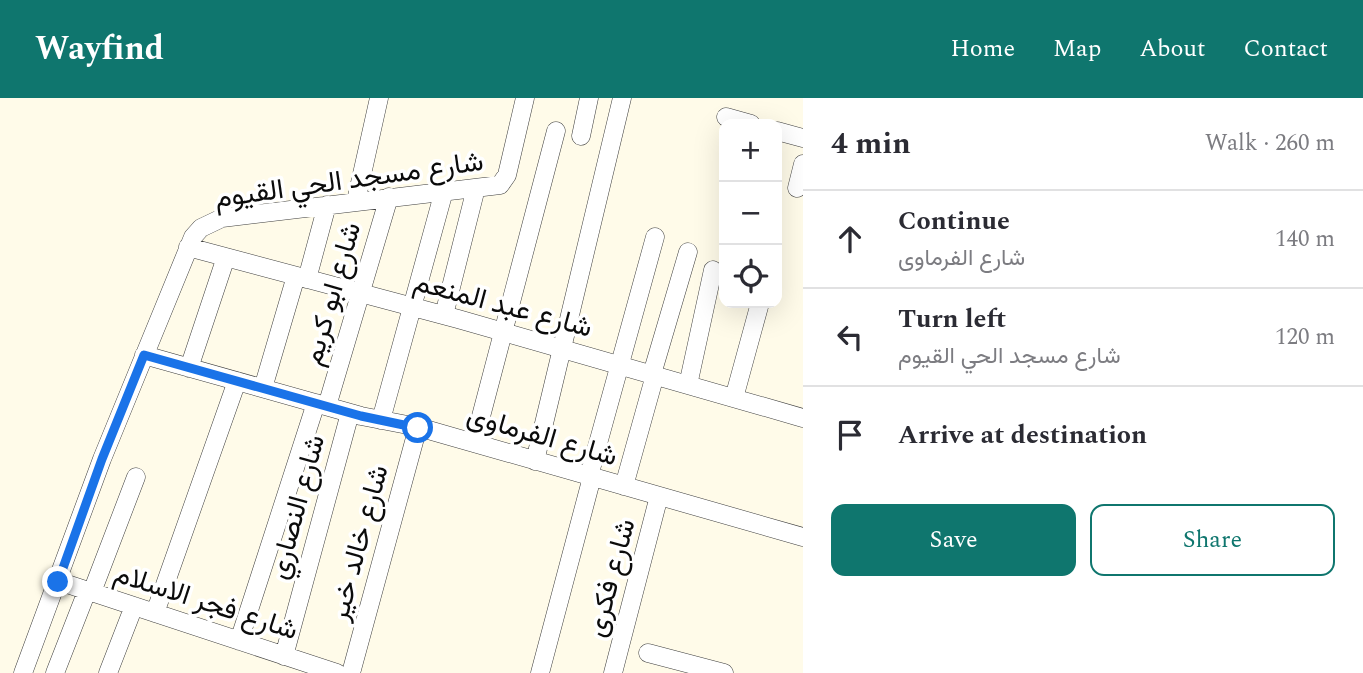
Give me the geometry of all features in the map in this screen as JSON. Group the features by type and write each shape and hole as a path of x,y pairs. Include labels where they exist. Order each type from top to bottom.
{"street":[{"path":"356,201 379,98"},
{"name":"شارع مسجد الحي القيوم","path":"23,673 102,459 188,247 201,228 222,218 500,185 506,179 525,98"},
{"path":"581,136 589,98"},
{"path":"535,461 622,98"},
{"path":"726,117 733,119"},
{"path":"474,443 555,131"},
{"path":"782,132 803,138"},
{"path":"797,188 803,164"},
{"path":"444,315 476,188"},
{"path":"381,420 444,191"},
{"name":"شارع ابو كريم","path":"239,641 359,293 388,197"},
{"path":"262,388 327,205"},
{"path":"540,673 654,237"},
{"name":"شارع عبد المنعم","path":"188,247 412,306 803,418"},
{"path":"189,368 226,257"},
{"path":"624,486 687,257 719,272 688,384"},
{"path":"734,398 759,308"},
{"name":"شارع الفرماوى","path":"144,355 350,413 474,443 803,537"},
{"path":"155,613 237,381"},
{"name":"شارع النصاري","path":"287,662 350,413"},
{"name":"شارع خالد خير","path":"351,673 418,428"},
{"path":"55,673 136,477"},
{"name":"شارع فكرى","path":"613,673 659,496"},
{"name":"شارع فجر الاسلام","path":"58,582 239,641 287,662 337,673"},
{"path":"108,673 134,606"},
{"path":"648,653 678,667 724,673"}],"route":[{"path":"58,582 102,459 144,355 361,416 418,428"}]}
